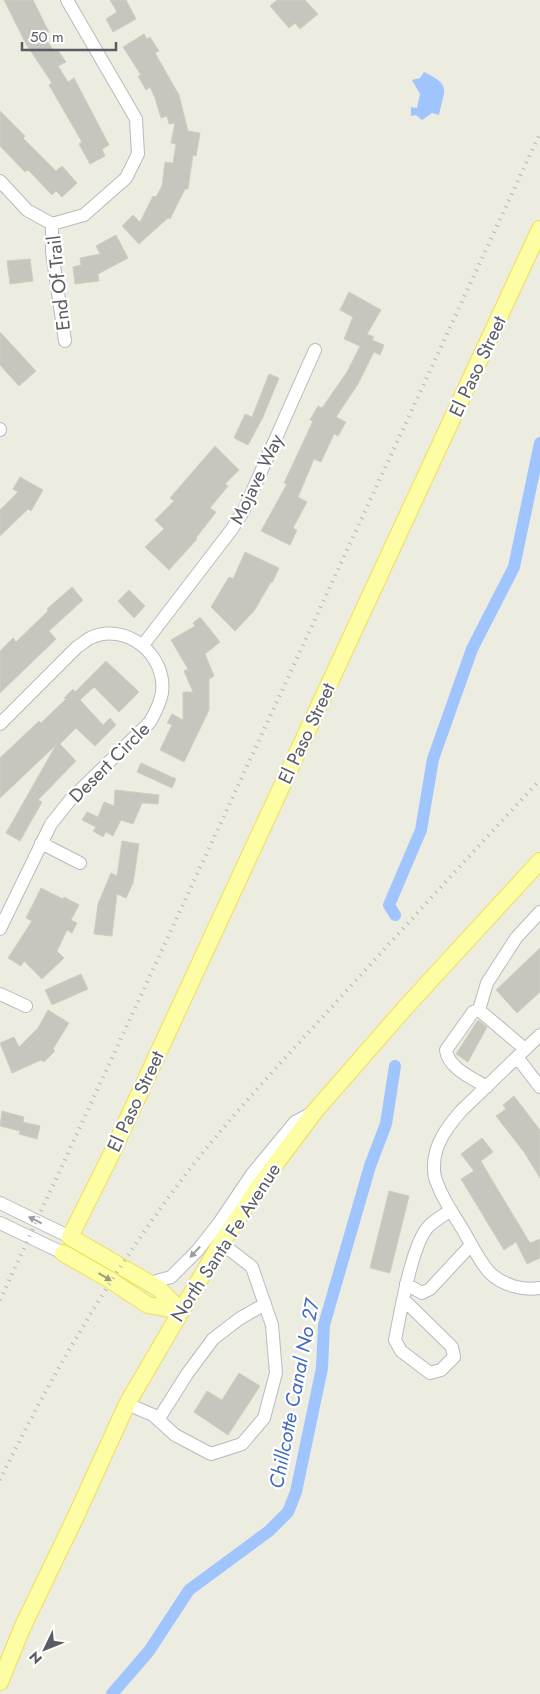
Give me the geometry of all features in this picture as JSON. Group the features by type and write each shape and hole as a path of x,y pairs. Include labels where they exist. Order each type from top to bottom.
{"main road":[{"name":"El Paso Street","path":"70,1237 109,1159 540,229"},
{"name":"North Santa Fe Avenue","path":"0,1682 23,1626 127,1404 221,1243 268,1174 316,1110 405,1008 540,861"},
{"path":"70,1237 158,1288 181,1311"},
{"path":"63,1253 148,1305 181,1311"}],"street":[{"path":"0,181 27,210 52,224 84,215 126,178 138,154 136,119 67,0"},
{"name":"End Of Trail","path":"52,224 52,252 65,341"},
{"name":"Mojave Way","path":"142,645 232,529 244,510 315,350"},
{"name":"Desert Circle","path":"0,724 77,648 90,638 106,634 124,635 142,645 154,657 160,674 162,692 158,708 150,722 70,800 51,824 0,929"},
{"path":"41,843 80,863"},
{"path":"479,1010 487,983 516,938 540,912"},
{"path":"0,994 26,1006"},
{"path":"479,1010 521,1053 540,1086"},
{"path":"479,1010 473,1012 466,1020 446,1050 447,1057 455,1066 487,1087"},
{"path":"540,1035 461,1111 443,1133 434,1158 436,1182 471,1244 490,1273 508,1284 522,1288 540,1288"},
{"path":"150,1283 171,1277 197,1251 219,1223 252,1174 295,1122 316,1110"},
{"path":"0,1203 70,1237"},
{"path":"403,1298 452,1347 454,1357 441,1370 430,1373 401,1351 395,1340 403,1298 406,1284 422,1236 429,1226 451,1210"},
{"path":"0,1223 63,1253"},
{"path":"127,1404 153,1415 176,1435 211,1454 242,1444 264,1418 276,1373 272,1325 252,1266 221,1243"},
{"path":"406,1284 422,1293 430,1289 471,1244"},
{"path":"158,1420 187,1374 213,1339 239,1319 265,1304"}],"water":[{"path":"424,72 439,80 444,88 444,93 439,115 432,113 422,120 416,115 411,116 411,107 417,108 420,94 412,80 420,78"}],"building":[{"path":"4,0 33,0 49,32 43,35 54,51 57,49 66,62 58,66 68,82 74,78 109,145 102,149 105,156 90,164 79,144 82,142 49,85 52,83 26,44"},
{"path":"110,0 126,0 136,19 113,32 106,19 117,12"},
{"path":"277,0 305,0 318,14 300,29 295,23 289,28 270,6"},
{"path":"144,34 147,39 150,37 159,51 155,53 179,95 188,131 200,133 196,156 193,155 188,189 185,189 170,219 168,218 139,244 122,226 133,215 140,222 153,196 156,197 162,186 165,162 173,163 176,144 171,143 175,123 169,124 167,116 161,118 150,87 146,90 138,76 141,75 123,47"},
{"path":"0,111 25,136 23,138 56,171 62,166 77,183 62,197 56,191 52,195 28,170 25,172 0,146"},
{"path":"116,235 128,258 98,274 99,281 75,284 73,267 81,265 80,258 100,254 96,246"},
{"path":"30,259 33,281 10,284 7,261"},
{"path":"349,292 381,310 367,334 374,337 372,340 384,345 380,355 374,352 358,384 336,417 346,422 338,436 334,434 321,462 314,459 298,497 307,502 293,528 297,530 290,545 261,531 287,484 284,483 313,421 310,420 318,406 322,408 347,372 360,346 344,339 353,317 340,310"},
{"path":"0,332 36,371 19,386 0,365"},
{"path":"269,374 279,378 263,417 248,445 234,438 245,414 252,417"},
{"path":"215,446 239,470 225,484 228,486 210,508 216,512 197,539 169,570 145,547 164,529 155,520 174,501 170,498"},
{"path":"20,477 43,490 31,511 28,509 0,536 0,510 18,492 13,489"},
{"path":"245,552 279,568 254,611 235,631 211,607 229,577 233,579"},
{"path":"72,587 83,600 49,631 56,639 0,693 0,651 13,638 16,642 48,611 47,609"},
{"path":"129,590 145,606 134,618 118,601"},
{"path":"200,617 220,642 205,654 214,676 209,679 209,710 184,762 160,750 172,725 167,723 172,714 183,720 183,692 193,692 184,671 188,669 171,640 195,626 193,623"},
{"path":"106,661 139,692 119,712 94,687 80,700 103,725 110,718 116,725 95,746 76,728 60,744 76,761 38,800 42,802 20,841 6,833 56,745 0,798 0,758 39,721 41,723 66,699 64,698 73,689 75,692"},
{"path":"141,763 176,779 172,788 137,772"},
{"path":"115,790 159,795 158,804 142,803 133,824 121,820 113,836 106,832 103,837 93,831 96,827 82,820 87,812 98,817 104,802 114,806"},
{"path":"122,841 139,844 133,883 126,898 117,894 112,936 94,934 98,904 111,873 117,876"},
{"path":"41,888 79,905 71,920 77,923 72,933 67,930 57,951 64,958 42,979 24,961 21,966 8,958 32,921 26,918"},
{"path":"540,948 540,992 517,1013 496,990"},
{"path":"81,974 88,989 52,1005 45,990"},
{"path":"48,1010 69,1023 53,1049 55,1051 44,1062 41,1060 12,1073 0,1043 14,1037 19,1047 38,1028"},
{"path":"478,1020 487,1027 468,1062 456,1054"},
{"path":"514,1096 540,1130 540,1178 524,1152 496,1116 506,1109 503,1105"},
{"path":"2,1111 24,1117 23,1122 40,1126 37,1139 19,1134 20,1131 0,1126"},
{"path":"482,1138 493,1152 481,1161 530,1243 540,1239 540,1258 527,1264 516,1242 504,1250 461,1179 474,1171 461,1154"},
{"path":"389,1191 409,1196 390,1273 370,1268"},
{"path":"239,1373 260,1386 228,1435 194,1412 207,1391 222,1400"}],"waterway":[{"name":"Chillcotte Canal No 27","path":"395,915 389,905 421,830 433,759 472,649 514,567 540,443"},
{"name":"Chillcotte Canal No 27","path":"112,1694 149,1651 189,1590 269,1531 288,1512 296,1492 322,1368 324,1325 370,1166 386,1124 395,1066"}],"railway":[{"path":"0,1300 540,133"},
{"path":"0,1480 39,1403 82,1328 127,1256 177,1186 270,1074 540,780"}]}
